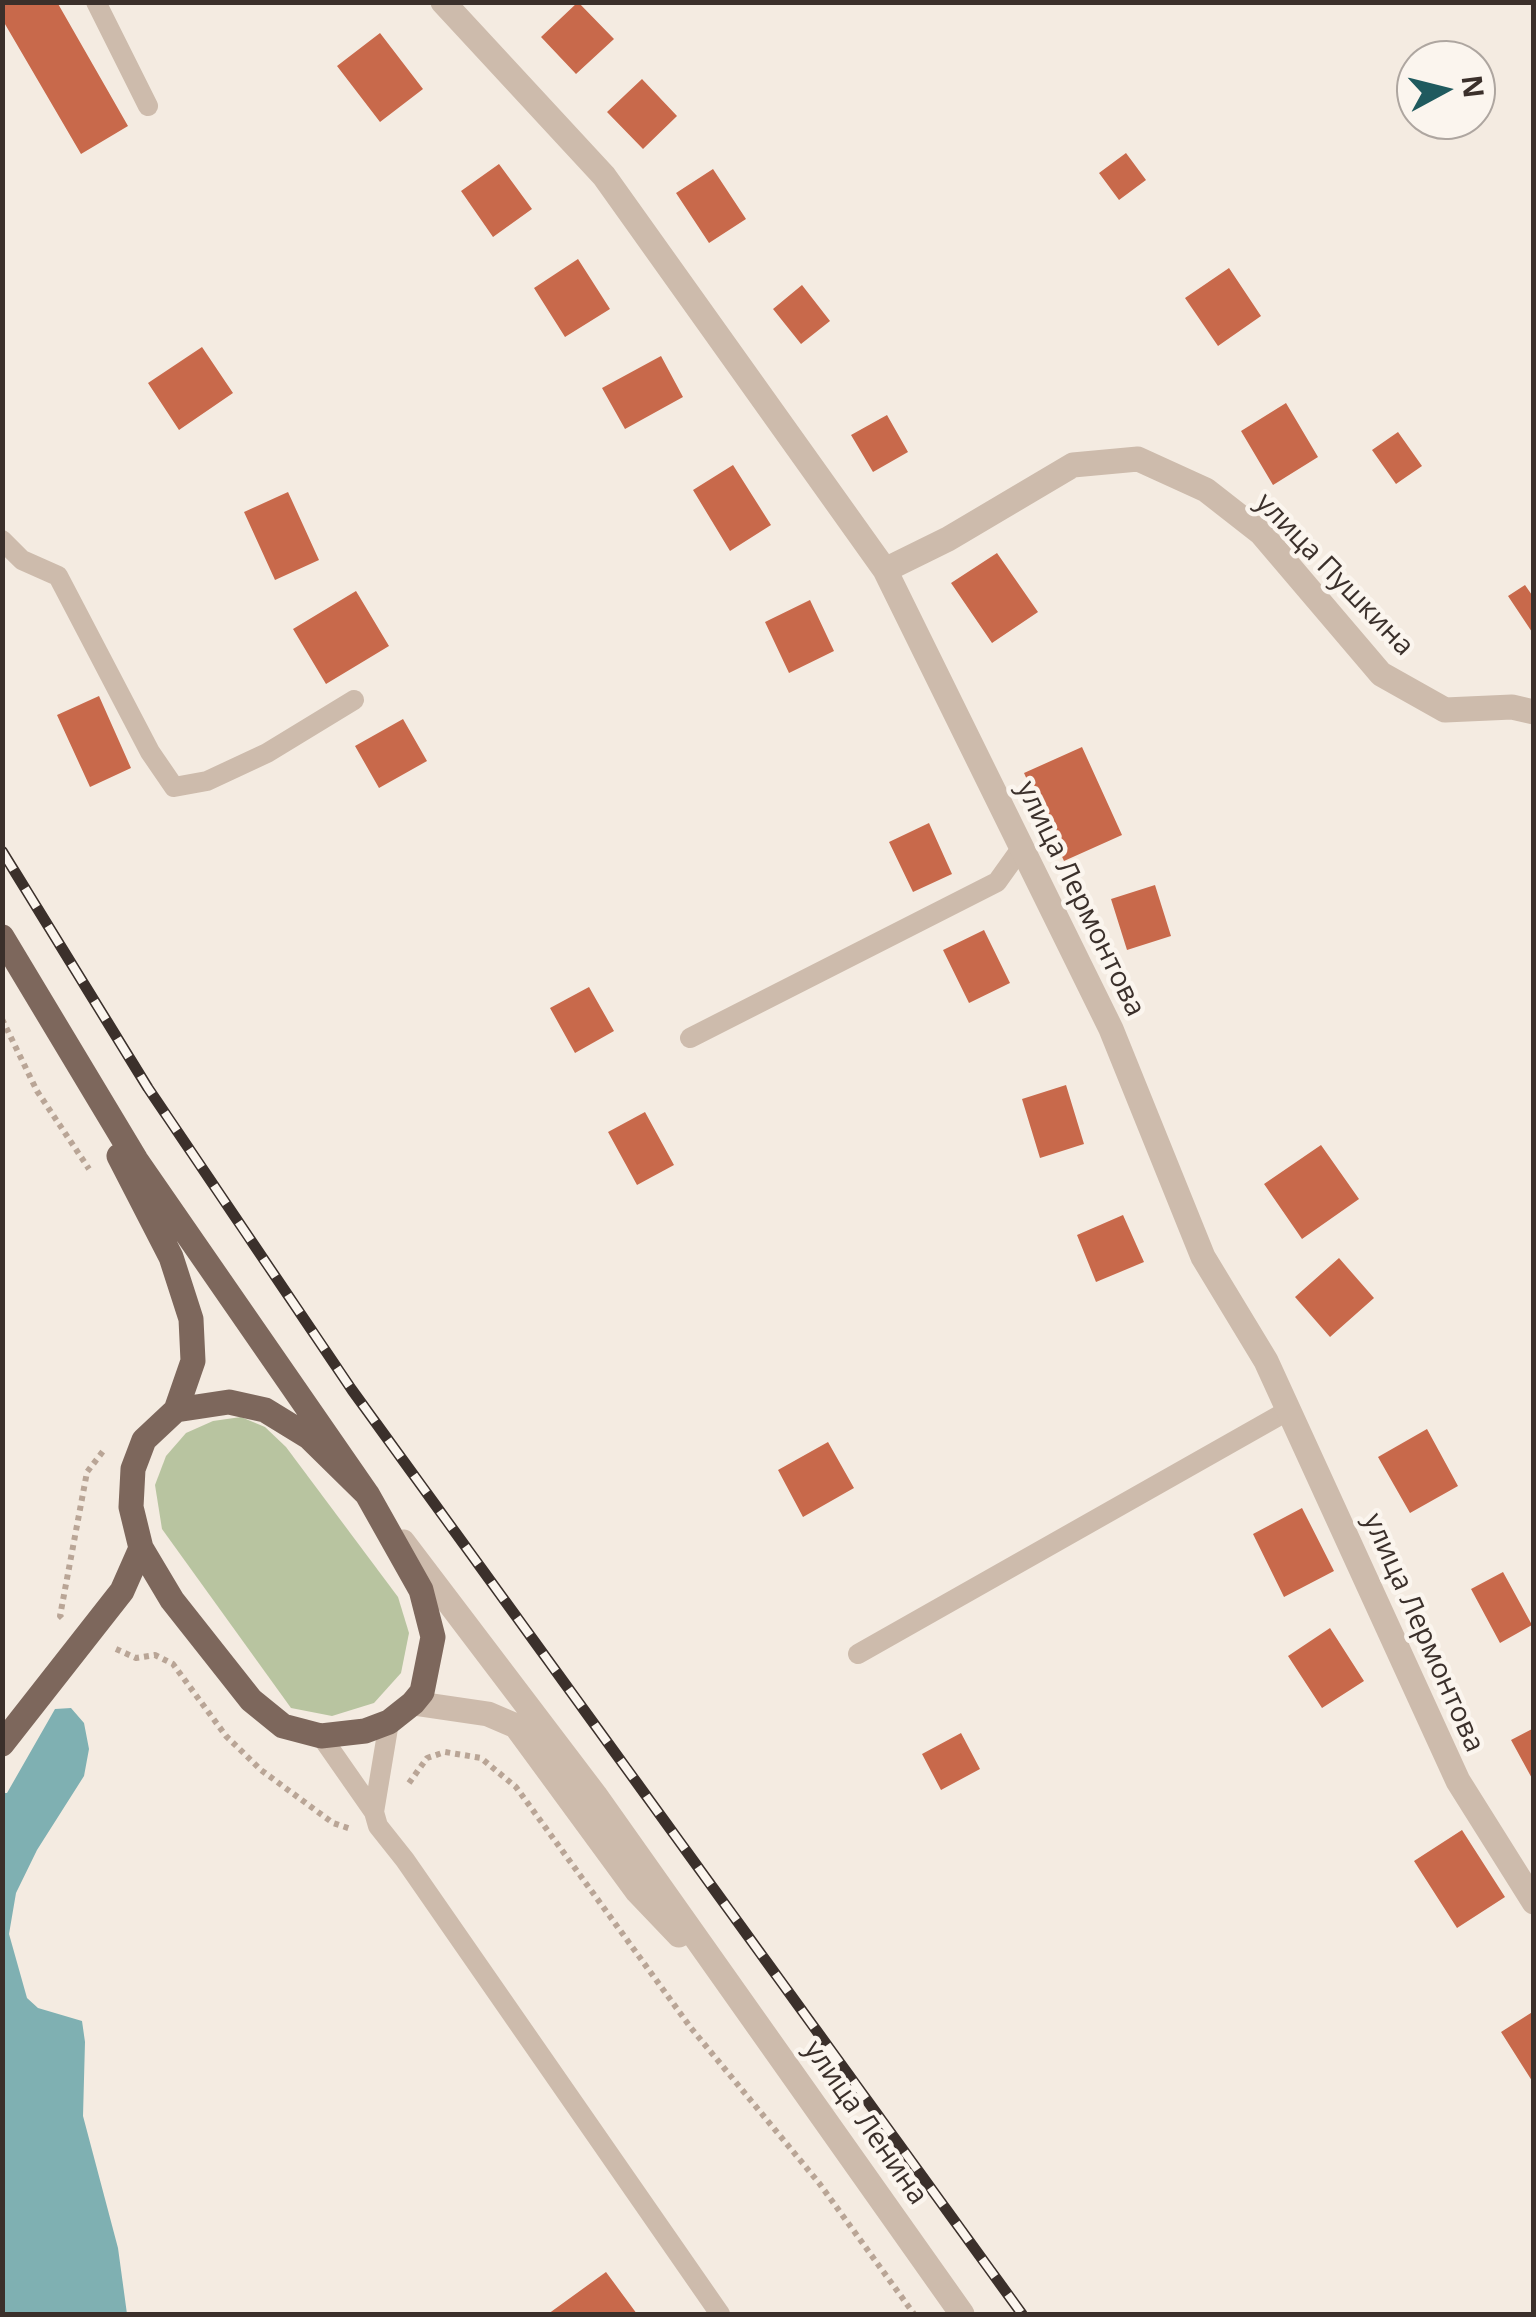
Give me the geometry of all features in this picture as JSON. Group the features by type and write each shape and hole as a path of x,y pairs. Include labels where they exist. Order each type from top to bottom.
{"main road":[{"path":"2,937 174,1219 367,1494 420,1590 432,1637 422,1692 389,1722 364,1731 321,1736 283,1726 252,1700 172,1600 140,1548 131,1508 133,1468 144,1440 176,1410 193,1361 191,1320 171,1257 129,1180 85,1078"},
{"path":"176,1410 229,1402 265,1410 309,1437 367,1494"},
{"path":"2,1744 122,1591 140,1548"},
{"path":"122,1591 172,1600"}],"street":[{"name":"улица Лермонтова","path":"443,2 604,176 886,570 1111,1029 1203,1256 1266,1362 1458,1781 1534,1902"},
{"name":"улица Пушкина","path":"886,570 948,539 1073,465 1138,459 1206,490 1261,533 1381,674 1445,710 1512,707 1534,712"},
{"path":"367,1494 594,1795 717,1967"},
{"path":"414,1703 488,1714 516,1726 638,1891 668,1925 717,1967"},
{"name":"улица Ленина","path":"717,1967 962,2314"}],"lane":[{"path":"96,2 148,106"},
{"path":"2,540 22,560 58,576 150,752 174,787 207,781 267,754 354,700"},
{"path":"690,1038 997,882 1022,847"},
{"path":"858,1654 1289,1410"},
{"path":"376,1819 389,1722"},
{"path":"321,1736 720,2314"}],"path":[{"path":"124,1654 136,1658 155,1655 173,1664 226,1736 261,1770 333,1823 356,1830 376,1819"},
{"path":"406,1787 427,1758 446,1752 481,1758 516,1787 691,2028 819,2184 914,2314"}],"green space":[{"path":"241,1417 265,1427 286,1447 398,1597 409,1633 401,1673 374,1703 332,1716 291,1708 162,1529 155,1485 166,1456 186,1433 213,1421"}],"water":[{"path":"71,1708 84,1723 89,1749 84,1776 37,1850 16,1893 9,1934 27,1998 38,2008 82,2021 83,2116 118,2248 127,2314 3,2314 3,1793 7,1793 55,1709"}],"building":[{"path":"2,2 57,2 128,126 81,154 2,19"},
{"path":"578,2 614,39 576,74 541,37"},
{"path":"380,33 423,89 380,122 337,66"},
{"path":"642,79 677,116 643,149 607,112"},
{"path":"1126,153 1146,180 1119,200 1099,173"},
{"path":"499,164 532,209 493,237 461,191"},
{"path":"713,169 746,219 709,243 676,193"},
{"path":"578,259 610,309 565,337 534,288"},
{"path":"1229,268 1261,316 1218,346 1185,298"},
{"path":"802,285 830,321 801,344 773,309"},
{"path":"202,347 233,393 179,430 148,383"},
{"path":"661,356 683,397 625,429 602,388"},
{"path":"1286,403 1318,457 1273,485 1241,431"},
{"path":"887,415 908,452 873,472 851,435"},
{"path":"1398,432 1422,466 1396,484 1372,450"},
{"path":"733,465 771,525 730,551 693,490"},
{"path":"288,492 319,560 275,580 244,512"},
{"path":"997,553 1038,612 992,643 951,583"},
{"path":"1525,585 1534,598 1534,635 1508,596"},
{"path":"356,591 389,646 326,684 293,629"},
{"path":"810,600 834,651 789,673 765,622"},
{"path":"99,696 131,768 90,787 57,715"},
{"path":"403,719 427,761 379,788 355,746"},
{"path":"1082,747 1122,835 1064,861 1024,773"},
{"path":"929,823 952,874 913,892 889,842"},
{"path":"1155,885 1171,936 1127,950 1111,899"},
{"path":"984,930 1010,983 969,1003 943,950"},
{"path":"589,987 614,1031 575,1053 550,1008"},
{"path":"1066,1085 1084,1144 1040,1158 1022,1099"},
{"path":"645,1112 674,1165 637,1185 608,1132"},
{"path":"1321,1145 1359,1199 1302,1239 1264,1184"},
{"path":"1123,1215 1144,1262 1096,1282 1077,1235"},
{"path":"1339,1258 1374,1298 1330,1337 1295,1297"},
{"path":"1427,1429 1458,1486 1410,1513 1378,1457"},
{"path":"828,1442 854,1488 803,1517 778,1470"},
{"path":"1302,1508 1334,1571 1284,1597 1253,1534"},
{"path":"1503,1572 1532,1625 1500,1643 1471,1589"},
{"path":"1330,1628 1364,1681 1322,1708 1288,1656"},
{"path":"1534,1728 1534,1782 1511,1740"},
{"path":"961,1733 980,1769 941,1790 922,1754"},
{"path":"1462,1830 1505,1897 1457,1928 1414,1861"},
{"path":"1534,2011 1534,2084 1501,2032"},
{"path":"606,2272 637,2314 548,2314"}],"railway":[{"path":"2,851 148,1088 352,1390 1022,2314"}]}
